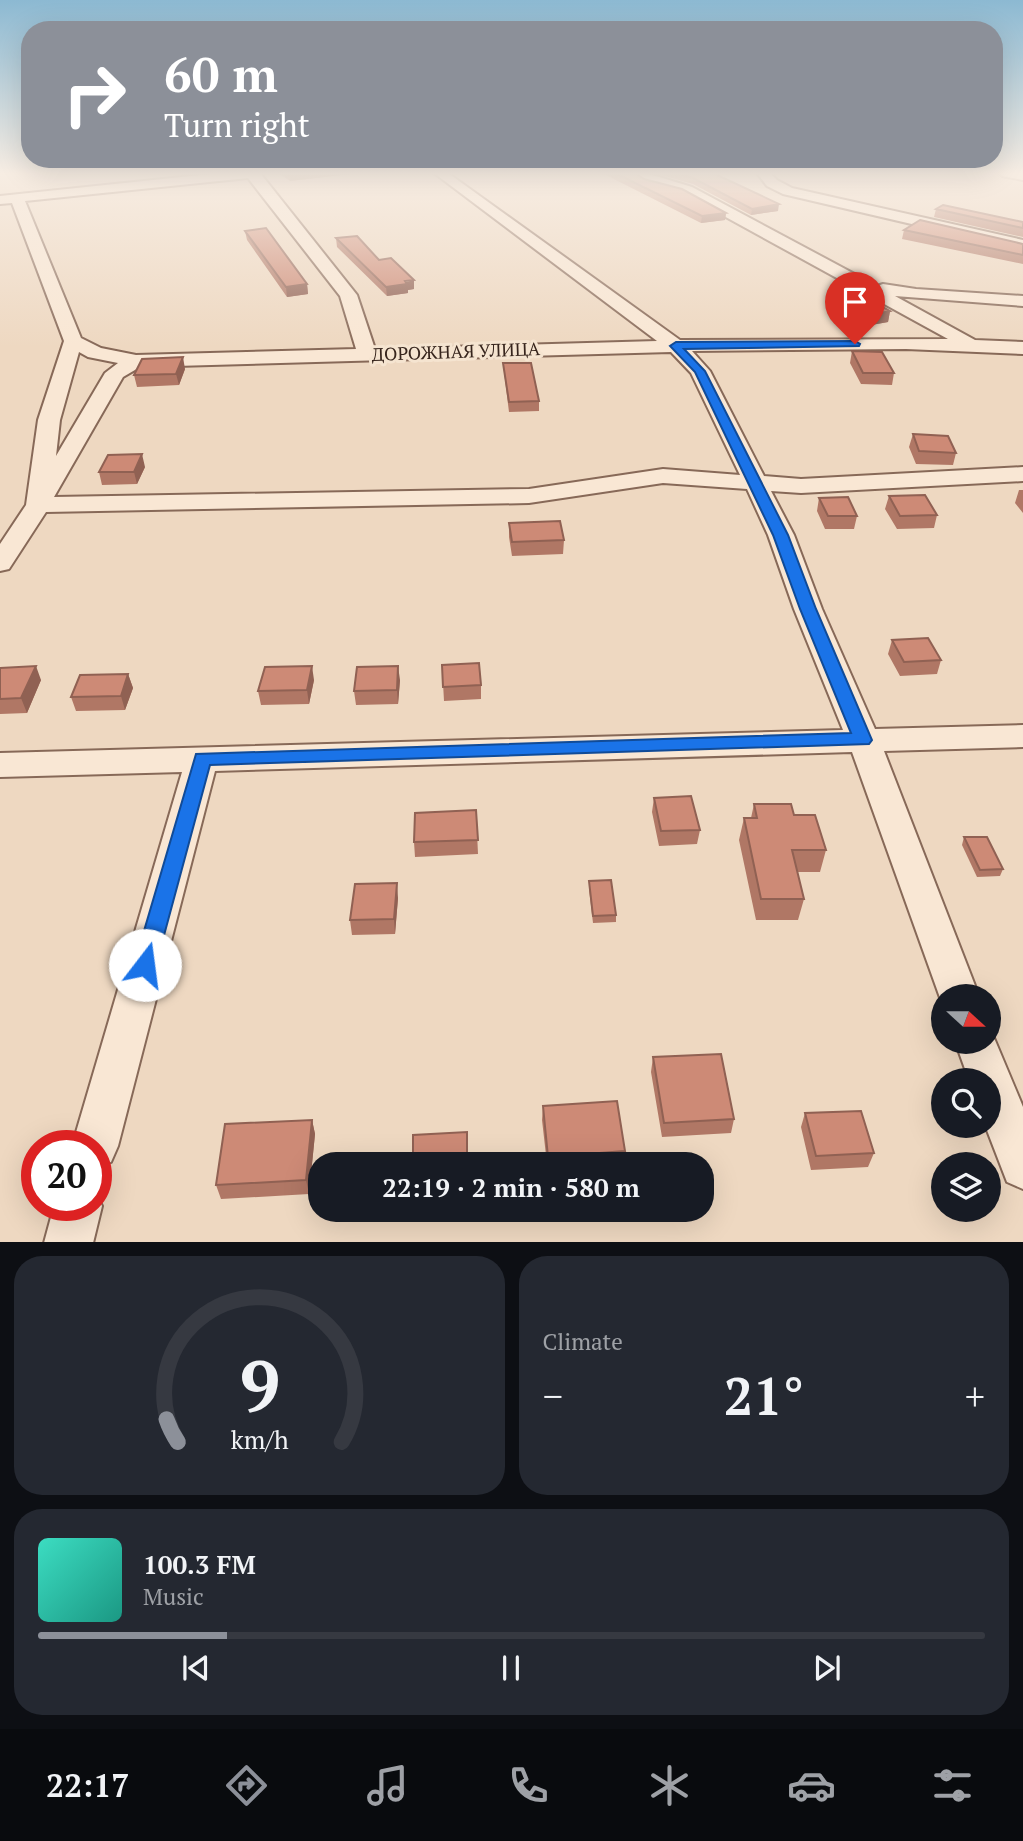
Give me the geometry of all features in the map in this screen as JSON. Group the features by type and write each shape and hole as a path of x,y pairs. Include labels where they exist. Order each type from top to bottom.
{"street":[{"path":"23,231 73,341 49,420 38,505"},
{"path":"298,231 348,295 367,354"},
{"path":"519,231 676,346 699,371 780,535 863,740 954,984"},
{"path":"762,231 973,344"},
{"path":"962,231 1023,245"},
{"path":"849,278 875,288 916,294 1023,301"},
{"name":"ДОРОЖНАЯ УЛИЦА","path":"73,341 95,352 136,361 676,346 973,344 1023,348"},
{"path":"0,563 38,505 115,373 136,361"},
{"path":"38,505 529,496 663,476 801,486 1023,474"},
{"path":"0,765 1023,736"},
{"path":"99,1130 202,759"},
{"path":"981,1054 1023,1166"},
{"path":"68,1242 74,1221"}],"building":[{"path":"245,231 268,231 307,284 286,287"},
{"path":"909,231 967,231 1023,244 1023,255"},
{"path":"357,236 379,260 391,258 414,280 405,281 407,284 386,287 336,238"},
{"path":"868,299 890,311 862,317 840,304"},
{"path":"852,351 882,352 894,373 863,373"},
{"path":"183,357 176,374 134,375 142,359"},
{"path":"503,363 531,363 539,401 509,402"},
{"path":"913,434 948,436 956,453 919,451"},
{"path":"142,454 134,472 99,472 108,455"},
{"path":"925,495 937,515 900,516 889,496"},
{"path":"848,497 857,516 828,516 819,498"},
{"path":"560,521 564,540 512,542 509,523"},
{"path":"928,638 941,660 904,662 892,640"},
{"path":"479,663 481,685 443,687 442,665"},
{"path":"36,666 21,698 0,699 0,668"},
{"path":"312,666 307,690 258,691 265,667"},
{"path":"398,666 397,690 354,691 357,667"},
{"path":"128,674 121,696 71,697 80,675"},
{"path":"691,796 700,830 661,831 654,798"},
{"path":"754,804 791,804 794,815 815,815 826,850 792,850 804,899 761,899 744,818 757,818"},
{"path":"476,810 478,840 414,842 415,813"},
{"path":"964,837 987,837 1003,869 980,870"},
{"path":"611,880 616,915 593,916 589,881"},
{"path":"397,883 394,919 350,920 355,884"},
{"path":"721,1054 734,1119 664,1123 653,1057"},
{"path":"617,1101 625,1151 548,1152 543,1106"},
{"path":"861,1111 874,1153 816,1156 805,1113"},
{"path":"312,1120 306,1180 216,1185 225,1124"},
{"path":"467,1132 467,1152 413,1152 413,1135"}],"route":[{"path":"145,965 202,759 863,740 780,535 699,371 690,358 676,346 855,344"}]}
